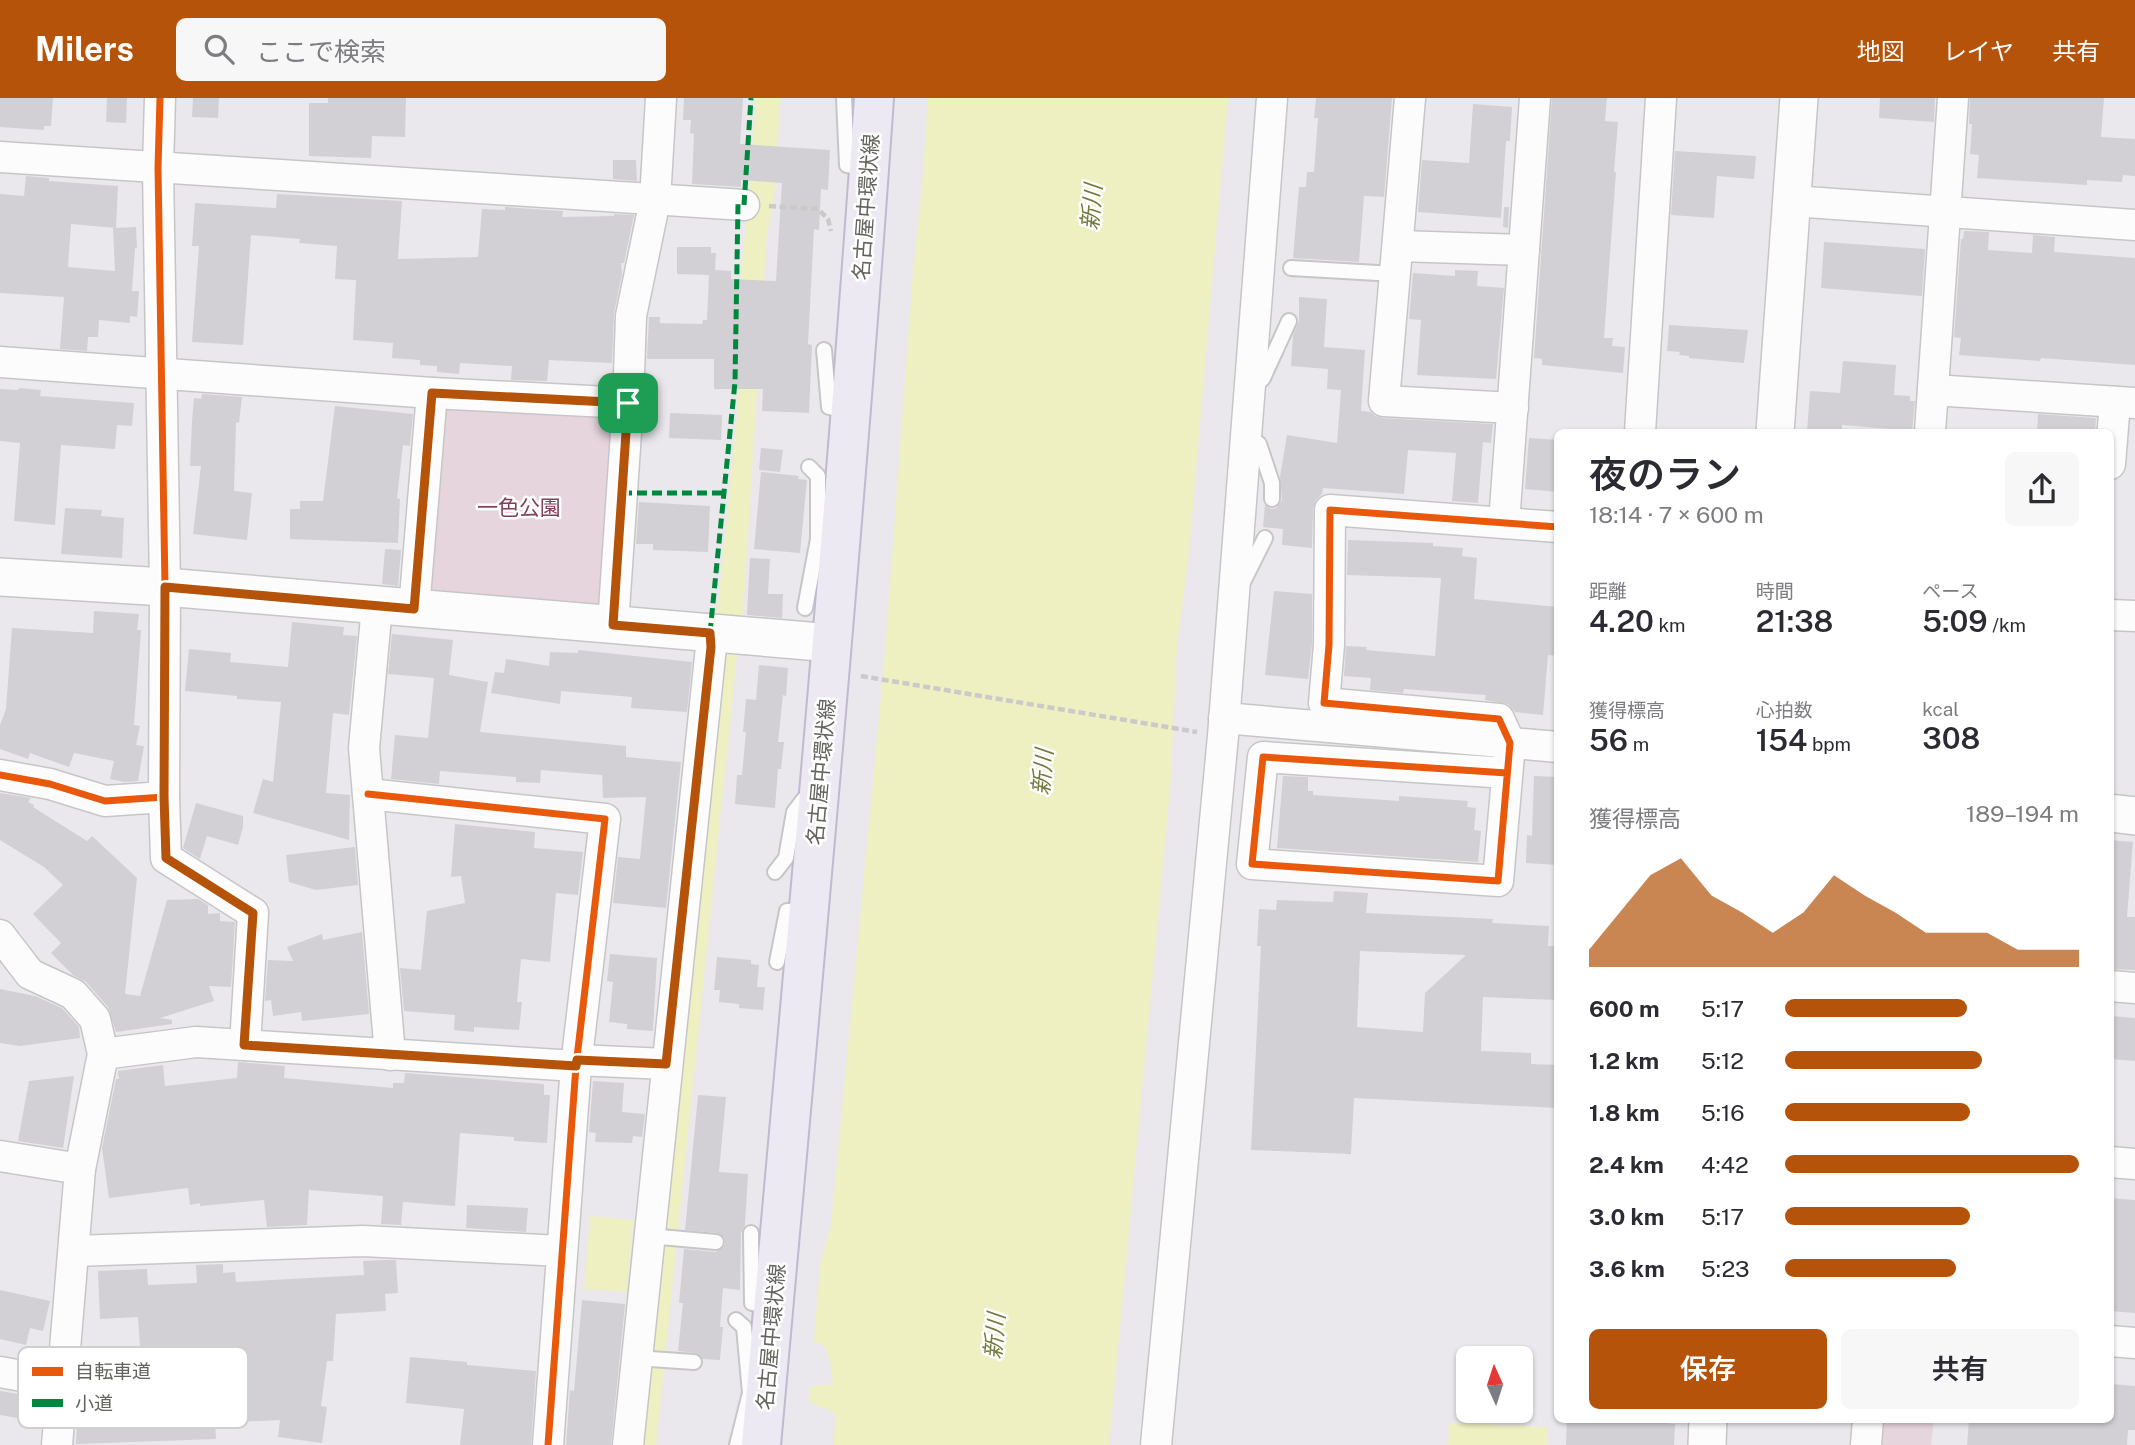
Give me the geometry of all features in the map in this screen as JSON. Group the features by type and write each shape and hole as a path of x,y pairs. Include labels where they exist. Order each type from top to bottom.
{"main road":[{"name":"名古屋中環状線","path":"761,1445 758,1394 774,1307 832,643 830,539 851,411 874,98"}],"street":[{"path":"160,98 158,168 165,587 166,858 253,913 244,1045"},
{"path":"613,625 631,316 655,200 661,98"},
{"path":"1156,1445 1224,718 1272,98"},
{"path":"1410,98 1384,401 1513,408"},
{"path":"1504,523 1535,98"},
{"path":"1640,429 1661,98"},
{"path":"1775,429 1799,98"},
{"path":"1930,429 1953,98"},
{"path":"0,157 744,205"},
{"path":"1792,201 2135,225"},
{"path":"1396,260 1524,250"},
{"path":"0,362 432,393 628,403"},
{"path":"1933,390 2125,403 2114,448"},
{"path":"414,609 432,393"},
{"path":"1507,773 1263,757 1252,864 1498,881 1510,743 1499,719 1324,703 1329,645 1330,510 1554,527"},
{"path":"0,577 165,587 832,643"},
{"path":"377,606 364,748 390,1055"},
{"path":"2114,615 2135,616"},
{"path":"628,1445 652,1236 666,1064 711,647 710,633"},
{"path":"1224,718 1554,747"},
{"path":"0,775 50,784 105,801 164,797"},
{"path":"368,794 605,819 577,1063 548,1445"},
{"path":"2114,813 2135,816"},
{"path":"0,935 30,974 73,994 95,1019 103,1054 80,1169 65,1347"},
{"path":"2114,986 2135,988"},
{"path":"103,1054 196,1042 390,1055 666,1064"},
{"path":"0,1156 80,1169"},
{"path":"2114,1162 2135,1164"},
{"path":"74,1251 363,1241 561,1251"},
{"path":"2114,1341 2135,1343"},
{"path":"0,1372 18,1375"},
{"path":"1707,1445 1708,1423"},
{"path":"1866,1445 1868,1423"}],"lane":[{"path":"844,98 847,164 869,169"},
{"path":"1291,268 1396,260"},
{"path":"1249,394 1264,378 1289,321"},
{"path":"824,351 829,407 851,411"},
{"path":"1246,436 1259,444 1272,483 1272,499"},
{"path":"805,608 830,539 818,476 809,467"},
{"path":"1233,601 1265,538"},
{"path":"775,872 786,858 794,812 804,799 819,798"},
{"path":"777,962 787,911 809,910"},
{"path":"751,1233 752,1303 774,1307"},
{"path":"652,1236 716,1242"},
{"path":"736,1320 744,1327 758,1394 737,1445"},
{"path":"639,1358 694,1362"}],"path":[{"path":"776,207 818,209 828,219 833,239"},
{"path":"870,678 1197,732"}],"green space":[{"name":"一色公園","path":"447,406 599,416 612,432 603,599 593,607 431,594 425,582 438,412"},
{"path":"1879,1423 1934,1423 1931,1445 1876,1445"}],"water":[{"path":"756,98 780,98 776,182 767,232 742,632 737,654 656,1445 635,1445 737,416 741,272"},
{"name":"新川","path":"928,98 1228,98 1188,562 1177,644 1171,778 1109,1445 834,1445 835,1413 809,1402 809,1387 834,1384 827,1352 821,1343 814,1343 820,1264 831,1225 884,665"},
{"path":"590,1216 633,1220 627,1292 584,1289"},
{"path":"1449,1423 1548,1427 1548,1445 1448,1445"}],"building":[{"path":"0,98 53,98 51,126 44,126 44,130 0,127"},
{"path":"107,98 127,98 126,123 106,122"},
{"path":"193,98 219,98 218,118 192,117"},
{"path":"328,98 406,98 405,137 372,136 371,158 309,156 309,103 328,103"},
{"path":"684,98 743,98 740,144 830,150 828,190 821,189 819,230 814,229 808,344 812,345 809,413 762,411 763,389 714,389 714,359 647,359 649,317 660,317 660,323 702,324 703,320 707,320 709,275 677,274 677,247 711,247 711,253 716,253 715,270 731,271 731,279 776,281 782,183 741,180 741,187 692,184 694,134 690,133 691,120 683,120"},
{"path":"1316,98 1392,98 1384,197 1364,196 1359,262 1293,258 1299,187 1306,187 1307,172 1314,172 1318,118 1314,118"},
{"path":"1552,98 1607,98 1605,121 1618,122 1604,338 1613,338 1612,346 1625,347 1623,373 1542,365 1542,359 1534,358"},
{"path":"1880,98 1935,98 1934,122 1879,118"},
{"path":"1970,98 2104,98 2101,137 2135,139 2135,176 2123,175 2122,182 2087,180 2087,185 1977,178 1979,155 1970,154"},
{"path":"1473,104 1512,107 1510,141 1506,141 1501,218 1418,212 1422,160 1469,163"},
{"path":"1675,151 1756,156 1754,179 1717,176 1714,218 1671,215"},
{"path":"613,160 636,160 637,181 613,179"},
{"path":"26,176 49,178 49,181 118,186 116,228 136,227 137,248 132,291 139,291 137,317 130,316 130,323 99,320 98,337 88,337 87,351 60,349 64,297 0,293 0,194 24,196","holes":["71,224 115,228 115,271 68,267"]},
{"path":"277,194 402,201 398,259 478,257 482,209 505,210 505,207 563,211 562,217 634,215 624,263 621,263 622,274 614,313 612,363 549,360 547,381 511,380 512,366 460,363 459,374 437,372 437,366 420,365 420,360 392,358 393,343 353,340 356,280 335,279 337,246 299,243 300,239 251,235 243,345 192,342 199,246 192,246 195,203 276,208"},
{"path":"1504,207 1509,207 1508,228 1503,227"},
{"path":"1964,231 1989,232 1988,250 2032,253 2033,235 2055,237 2054,252 2135,258 2135,365 1959,355 1961,338 1954,337 1961,239"},
{"path":"1824,242 1925,249 1922,296 1821,288"},
{"path":"1455,270 1478,271 1477,286 1504,288 1496,379 1417,375 1421,320 1409,319 1413,273 1455,276"},
{"path":"1299,297 1327,299 1324,347 1365,350 1361,411 1383,418 1493,424 1491,443 1483,442 1478,503 1452,501 1456,453 1408,450 1404,494 1323,488 1313,509 1312,548 1282,545 1283,529 1263,527 1265,505 1271,509 1276,508 1282,500 1280,477 1287,435 1337,443 1341,390 1327,389 1328,369 1291,366 1293,335 1299,321"},
{"path":"1669,325 1748,330 1744,363 1689,358 1679,355 1680,352 1667,351"},
{"path":"1843,361 1896,365 1894,395 1910,396 1910,401 1915,401 1912,429 1842,425 1842,429 1807,429 1810,391 1840,393"},
{"path":"0,389 41,390 40,396 134,403 132,426 117,425 115,449 61,445 55,525 14,521 20,443 0,441"},
{"path":"202,394 242,397 239,423 236,422 234,491 252,493 247,540 193,534 201,466 190,466 192,422 194,398 201,399"},
{"path":"335,406 413,414 410,446 403,445 397,498 400,499 398,543 290,539 290,509 300,509 300,501 323,501"},
{"path":"670,413 722,415 721,440 669,438"},
{"path":"2038,414 2096,418 2095,429 2037,429"},
{"path":"1529,438 1554,440 1554,492 1525,489"},
{"path":"761,448 783,450 780,472 759,470"},
{"path":"761,472 799,476 798,479 807,480 800,553 754,549"},
{"path":"639,502 710,506 708,552 653,550 653,544 636,544"},
{"path":"65,508 102,510 101,516 124,518 122,558 61,554"},
{"path":"1348,540 1433,543 1433,546 1463,548 1462,556 1477,558 1474,599 1554,607 1554,656 1548,655 1543,715 1515,712 1508,704 1485,700 1486,695 1404,689 1403,693 1370,690 1371,678 1344,676 1346,646 1435,656 1441,578 1347,575"},
{"path":"385,549 401,550 398,586 382,584"},
{"path":"750,558 770,559 768,594 783,594 782,618 747,615"},
{"path":"1274,591 1312,594 1312,644 1308,679 1265,675"},
{"path":"94,611 139,614 137,630 141,630 134,725 140,726 136,745 144,746 138,781 110,779 114,761 74,753 69,767 30,753 28,759 0,749 0,725 6,709 12,628 93,633"},
{"path":"292,622 344,627 343,635 357,636 349,715 333,713 326,793 350,795 349,840 253,813 263,779 273,782 281,702 185,691 189,649 231,653 230,662 288,667"},
{"path":"392,634 453,640 449,675 488,682 480,732 626,746 626,757 681,762 666,908 613,903 618,857 640,859 646,797 603,798 602,775 541,770 540,783 516,782 516,777 440,771 439,784 391,779 395,735 428,738 434,678 388,674"},
{"path":"578,650 692,662 687,712 631,708 632,697 561,691 560,704 491,693 495,672 504,673 506,659 549,666 550,652 578,653"},
{"path":"759,665 788,668 778,742 784,742 781,769 778,769 775,808 735,804 737,775 742,775 746,699 756,700"},
{"path":"1283,776 1308,777 1308,791 1313,791 1313,795 1399,801 1399,796 1468,801 1467,807 1476,808 1474,830 1481,831 1478,862 1277,848"},
{"path":"1534,776 1554,777 1554,865 1526,863 1527,835 1532,836"},
{"path":"0,793 31,798 28,802 34,805 33,807 87,841 92,836 137,878 125,994 140,996 167,900 198,899 208,905 208,914 220,913 220,921 235,922 231,987 209,986 214,1001 160,1018 172,1020 172,1024 116,1032 108,1007 86,982 73,975 51,953 61,943 33,914 63,885 44,867 0,840"},
{"path":"196,803 243,816 238,845 207,836 200,859 183,848"},
{"path":"455,824 535,832 534,848 583,852 578,895 556,893 550,962 521,959 517,1002 522,1002 519,1030 474,1027 474,1032 454,1030 455,1015 404,1011 400,968 421,970 427,911 465,903 461,876 451,877"},
{"path":"2114,840 2133,842 2127,917 2135,917 2135,970 2114,969"},
{"path":"355,847 358,885 316,890 289,882 286,855"},
{"path":"1334,891 1368,893 1366,913 1493,919 1492,923 1549,926 1548,946 1554,946 1554,1000 1483,997 1481,1051 1531,1053 1531,1064 1554,1065 1554,1108 1354,1098 1351,1154 1251,1150 1261,946 1257,946 1259,909 1276,910 1277,900 1333,902","holes":["1360,951 1466,955 1425,993 1423,1032 1357,1027"]},
{"path":"362,932 369,1014 302,1021 301,1012 273,1016 271,1000 265,1001 268,960 293,961 287,947 322,934 323,940"},
{"path":"610,954 657,958 653,1031 627,1029 627,1024 609,1022 613,982 607,981"},
{"path":"717,957 751,960 751,964 759,965 757,987 765,987 763,1010 739,1008 739,1004 719,1002 720,990 714,990"},
{"path":"0,989 35,996 62,1008 79,1027 80,1038 20,1046 0,1043"},
{"path":"2114,1016 2135,1018 2135,1061 2114,1059"},
{"path":"238,1062 285,1066 284,1078 393,1088 393,1083 404,1083 405,1073 544,1084 544,1095 550,1095 547,1143 514,1141 514,1137 460,1133 455,1206 403,1202 401,1225 381,1224 383,1196 309,1190 307,1225 267,1227 264,1200 190,1205 188,1188 109,1198 102,1148 116,1079 119,1079 118,1071 163,1065 165,1086 237,1078"},
{"path":"74,1076 63,1148 18,1141 29,1081"},
{"path":"593,1081 624,1083 622,1112 645,1114 642,1137 633,1136 632,1143 595,1142 596,1133 589,1132"},
{"path":"698,1095 726,1097 719,1172 748,1174 745,1225 741,1233 740,1290 723,1288 720,1360 703,1359 695,1353 678,1351 683,1303 679,1303 684,1249 716,1252 725,1244 724,1237 718,1233 685,1230"},
{"path":"2114,1198 2135,1200 2135,1313 2114,1311"},
{"path":"467,1205 528,1208 526,1232 466,1228"},
{"path":"396,1260 398,1293 385,1294 386,1311 336,1314 333,1361 327,1361 321,1406 327,1407 322,1443 278,1437 280,1420 248,1421 248,1347 140,1347 138,1317 100,1319 98,1271 147,1269 148,1285 197,1283 196,1265 223,1264 223,1273 235,1272 236,1282 364,1275 363,1261"},
{"path":"0,1290 50,1301 43,1331 30,1328 26,1345 0,1339"},
{"path":"582,1300 625,1304 611,1445 566,1445"},
{"path":"410,1357 536,1371 531,1445 460,1445 464,1409 406,1403"},
{"path":"2114,1384 2135,1386 2135,1430 2128,1430 2127,1445 1967,1445 1969,1423 2114,1423"},
{"path":"0,1391 18,1394 18,1418 0,1415"},
{"path":"1567,1423 1675,1424 1674,1445 1566,1445"},
{"path":"77,1428 215,1428 216,1439 76,1444"}],"marked path":[{"path":"744,205 751,98"},
{"path":"710,633 735,382 738,204"},
{"path":"622,493 723,493"}],"cycle path":[{"path":"0,775 50,784 105,801 164,797 165,587 158,168 160,98"},
{"path":"1507,773 1263,757 1252,864 1498,881 1510,743 1499,719 1324,703 1329,645 1330,510 1554,527"},
{"path":"368,794 605,819 576,1066 548,1445"}],"route":[{"path":"432,393 628,403 613,625 710,633 711,647 666,1064 577,1060 576,1066 244,1045 253,913 166,858 165,587 414,609 432,393"}]}
